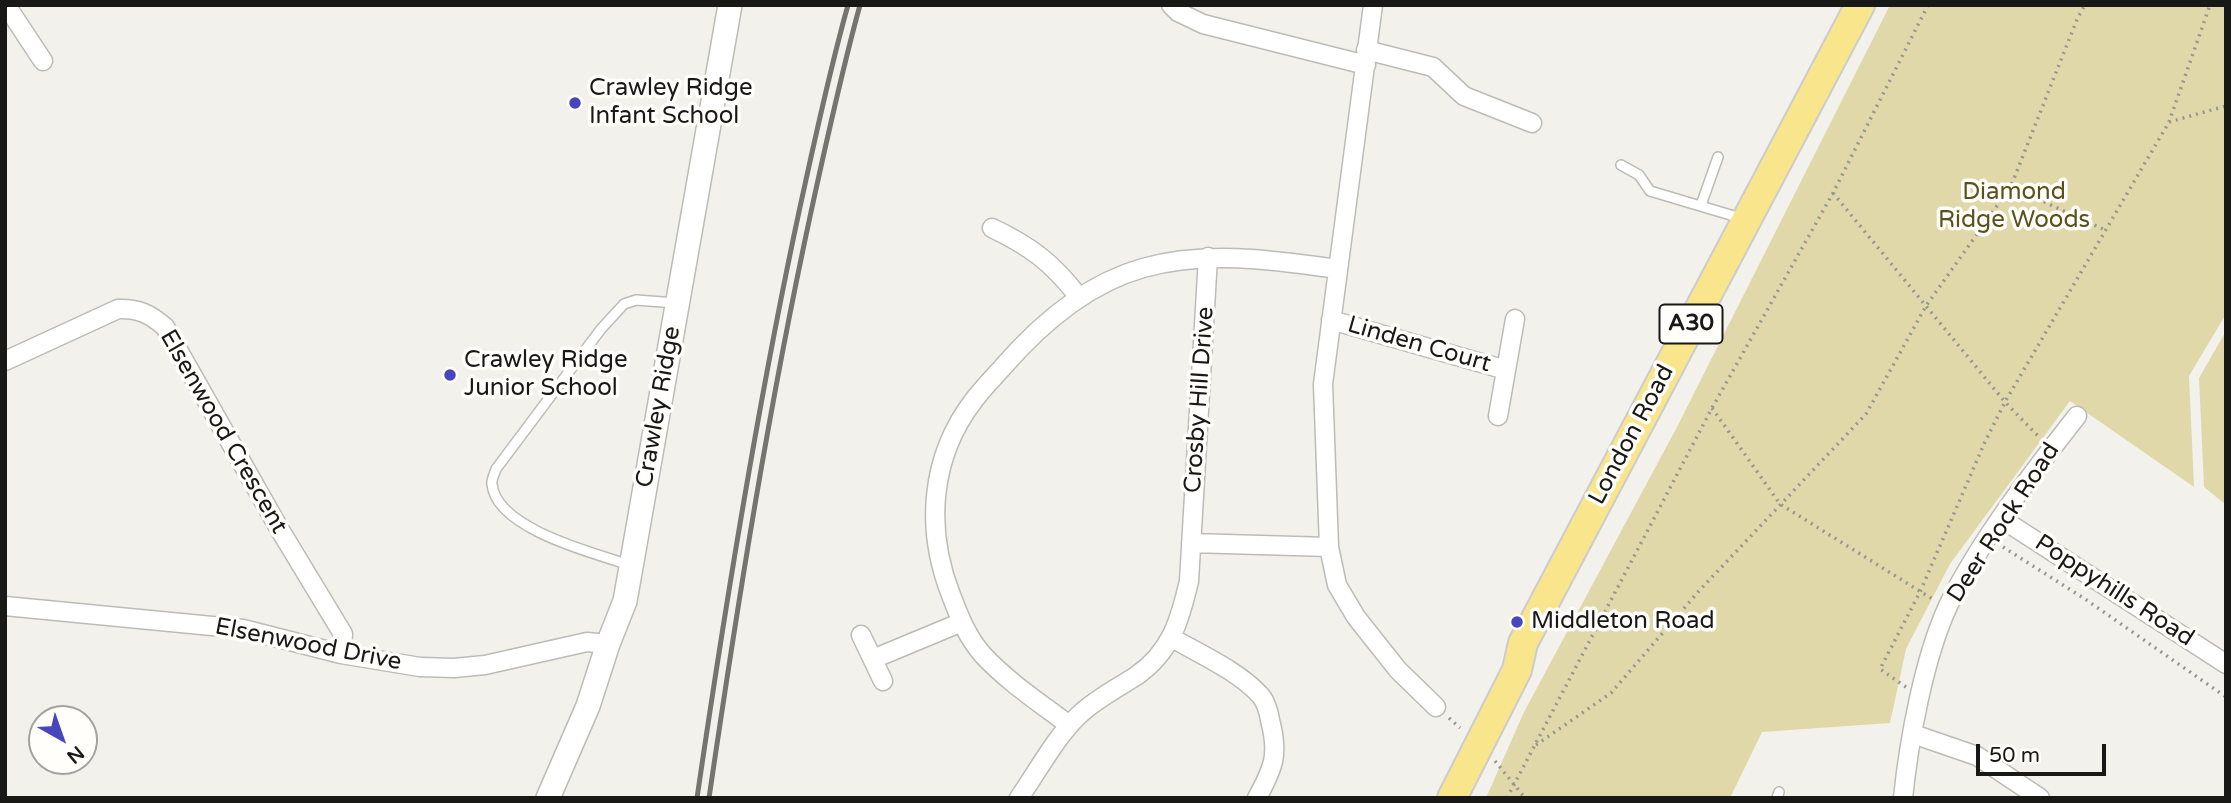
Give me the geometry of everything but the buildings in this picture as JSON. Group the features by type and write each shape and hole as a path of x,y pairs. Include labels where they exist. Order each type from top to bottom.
{"main road":[{"name":"London Road","path":"1452,798 1517,670 1523,643 1860,5"},
{"name":"London Road","path":"1435,798 1505,661 1523,643"}],"street":[{"name":"Crawley Ridge","path":"548,798 588,706 625,601 730,5"},
{"path":"1171,5 1178,12 1203,24 1366,58 1433,67 1464,96 1532,122"},
{"path":"1373,5 1323,384 1329,547 1338,585 1356,618 1398,670 1436,707"},
{"path":"7,7 43,61"},
{"path":"992,228 1035,252 1058,271 1079,297"},
{"path":"1069,725 1002,674 970,639 942,572 933,530 937,482 948,444 973,401 1044,324 1079,297 1141,268 1180,259 1209,257 1298,263 1337,269"},
{"name":"Crosby Hill Drive","path":"1019,798 1069,725 1108,692 1154,661 1172,638 1181,615 1189,581 1209,257"},
{"name":"Elsenwood Crescent","path":"5,361 118,309 130,308 148,313 165,327 342,634 341,654"},
{"name":"Linden Court","path":"1498,416 1515,319"},
{"name":"Linden Court","path":"1331,320 1506,370"},
{"name":"Deer Rock Road","path":"1903,798 1908,750 1930,659 1948,607 1989,538 2077,416"},
{"name":"Poppyhills Road","path":"2002,519 2226,664"},
{"path":"1191,543 1329,547"},
{"name":"Elsenwood Drive","path":"5,606 243,629 341,654 420,667 454,668 504,662 587,642 608,644"},
{"path":"873,659 962,622"},
{"path":"860,635 883,681"},
{"path":"1172,638 1206,656 1261,696 1270,716 1276,748 1268,778 1257,798"},
{"path":"1913,734 1977,756 2040,798"}],"lane":[{"path":"1701,205 1718,157"},
{"path":"1621,165 1639,175 1650,191 1746,220"},
{"path":"632,565 531,530 513,518 497,498 492,483 496,468 601,329 624,304 636,300 678,303"}],"path":[{"path":"1507,798 1712,408 1833,192 1928,5"},
{"path":"1536,745 1611,693 1698,592 1866,414 1926,306 2011,187 2085,5"},
{"path":"1921,698 1880,669 1920,593 1984,444 2005,402 2169,122 2210,5"},
{"path":"2169,122 2226,106"},
{"path":"2011,187 2105,230"},
{"path":"1833,192 2005,402 2051,450"},
{"path":"1712,408 1780,504 1920,593 1948,607"},
{"path":"1989,538 2085,599 2226,697"},
{"path":"1495,761 1524,798"}],"green space":[{"name":"Diamond Ridge Woods","path":"1890,5 2226,5 2226,314 2189,376 2194,487 2070,401 1950,564 1906,649 1890,723 1762,732 1730,798 1486,798 1524,712 1677,427"},
{"path":"2226,331 2226,505 2204,487 2199,378"}],"railway":[{"path":"697,798 731,575 770,354 817,131 848,5"},
{"path":"709,798 743,577 781,358 822,160 860,5"}],"place":[{"name":"Crawley Ridge Infant School","path":"575,103"},
{"name":"Crawley Ridge Junior School","path":"450,375"},
{"name":"Middleton Road","path":"1517,622"}]}
